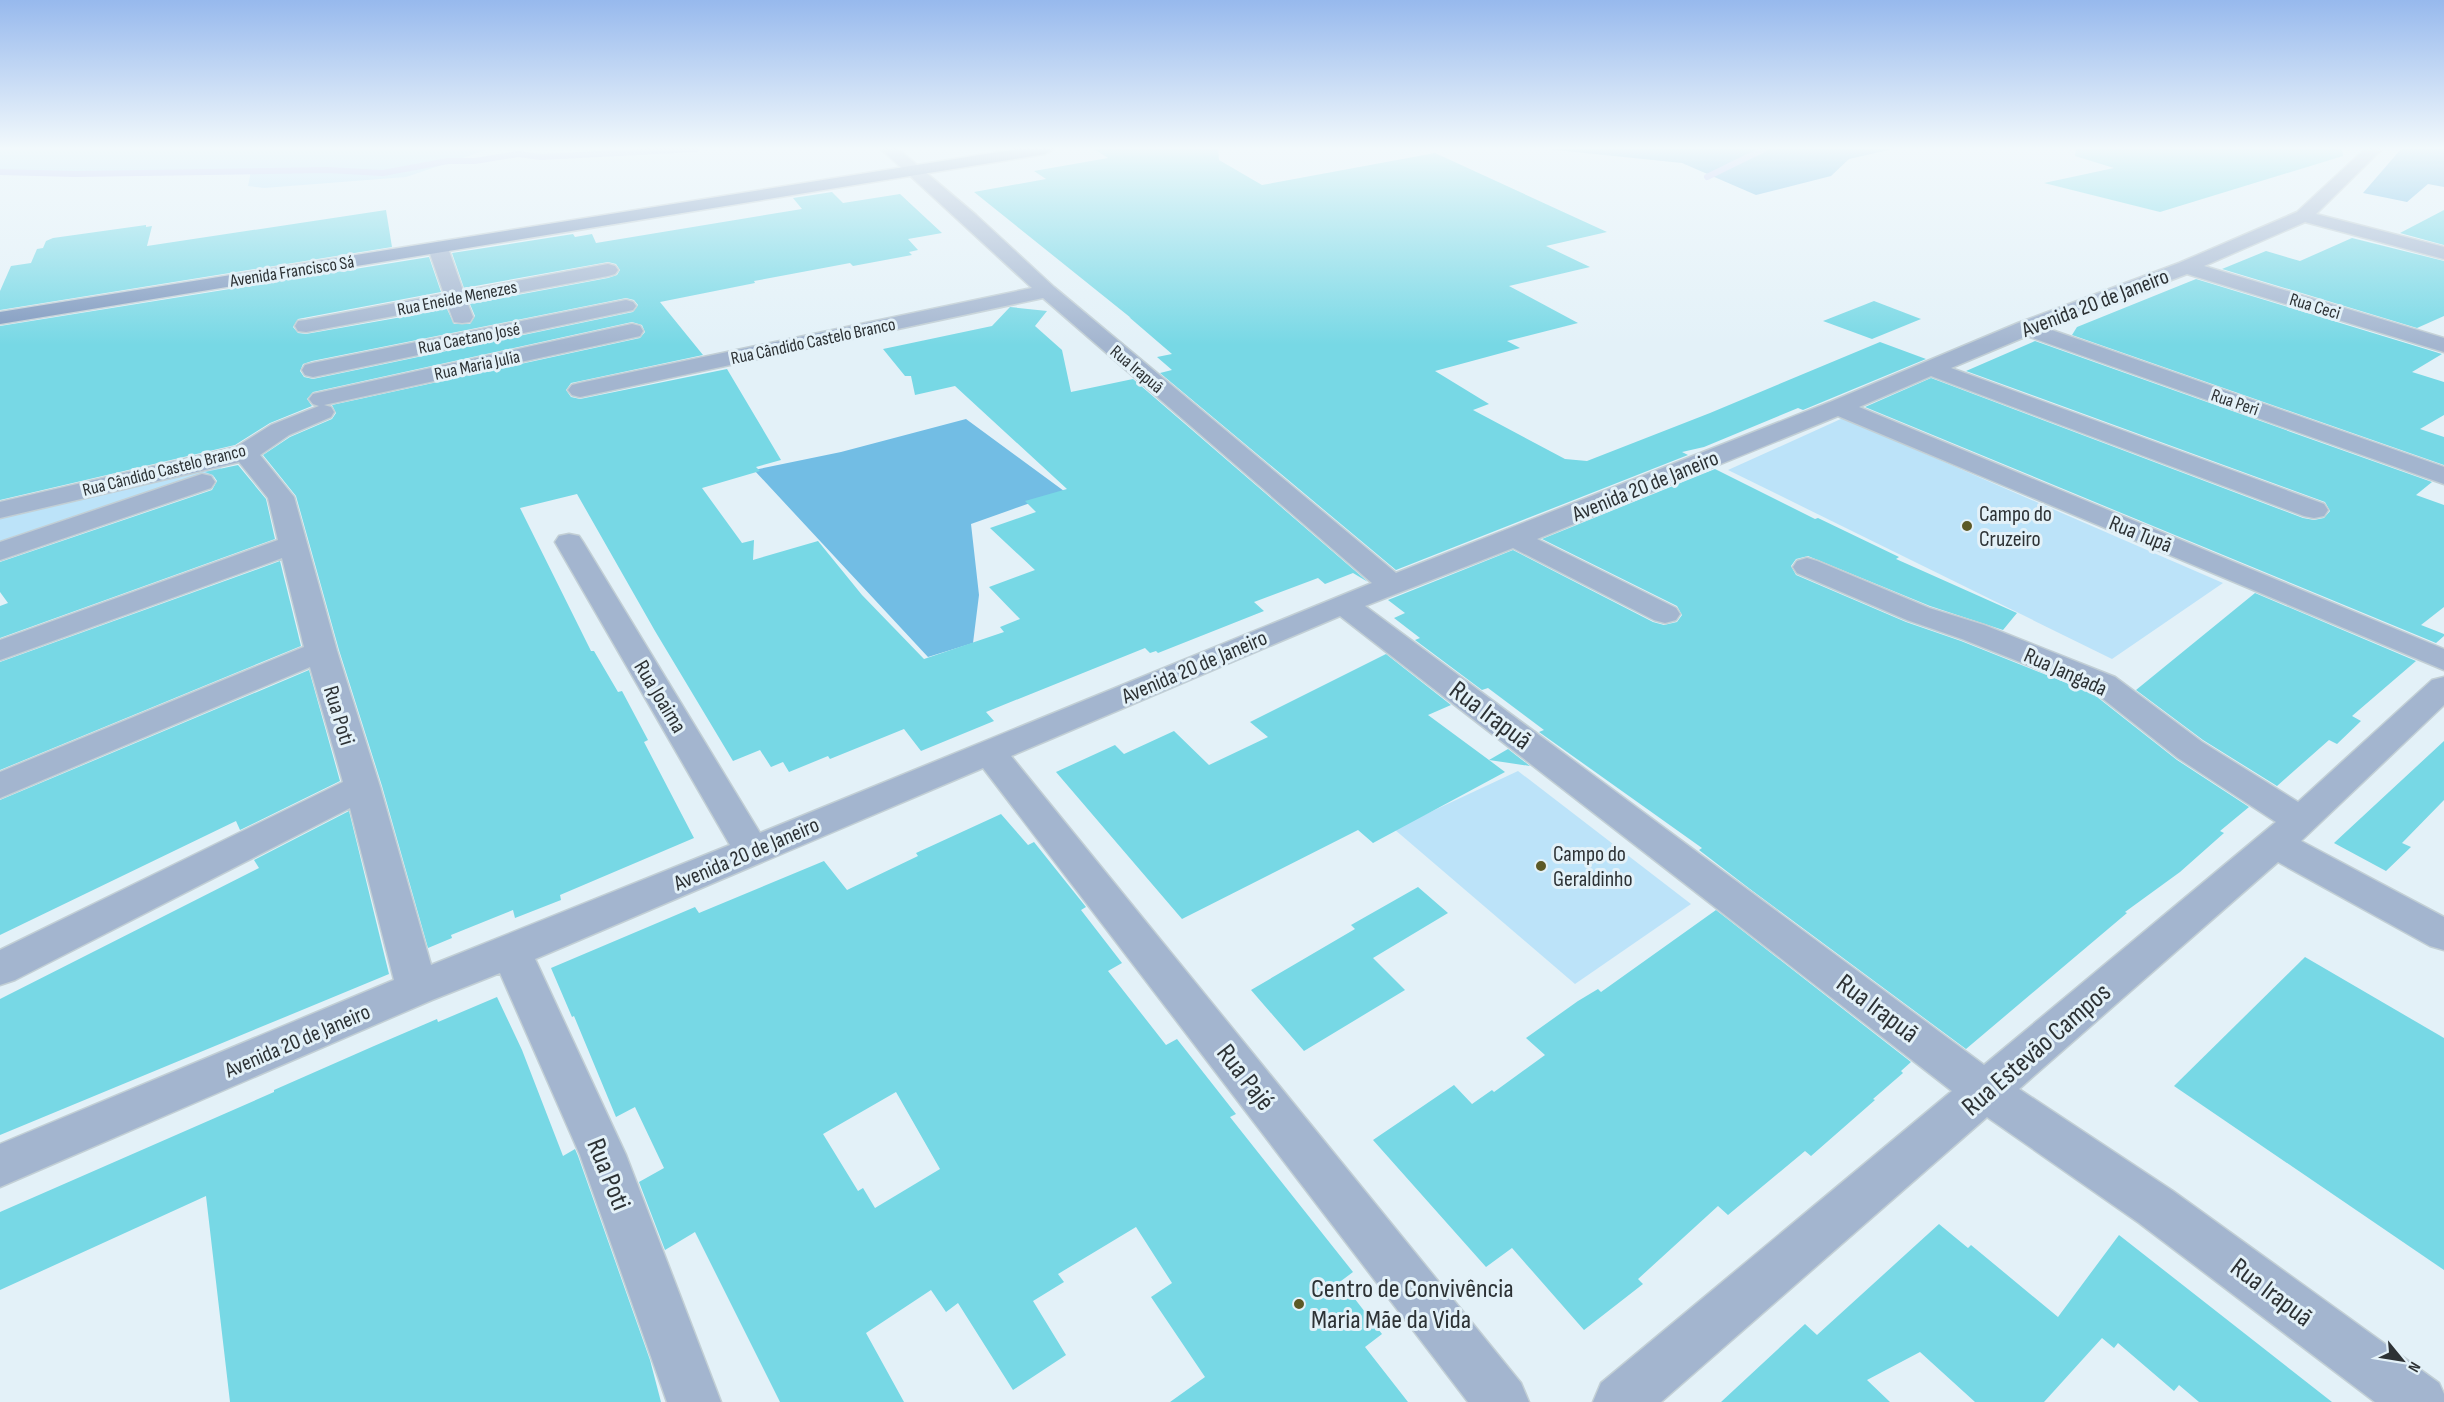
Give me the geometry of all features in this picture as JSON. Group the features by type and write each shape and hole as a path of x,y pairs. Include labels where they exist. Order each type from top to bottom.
{"main road":[{"name":"Avenida Francisco Sá","path":"0,318 641,214"}],"street":[{"name":"Rua Irapuã","path":"964,214 1047,291 1392,585"},
{"path":"2303,216 2444,253"},
{"name":"Avenida 20 de Janeiro","path":"0,1166 417,988 511,952 1343,604 1514,538 2026,328 2186,267 2303,216"},
{"path":"438,248 454,297 471,337 487,363"},
{"name":"Rua Ceci","path":"2186,267 2444,345"},
{"name":"Rua Eneide Menezes","path":"306,326 608,270"},
{"name":"Rua Cândido Castelo Branco","path":"580,390 1047,291"},
{"name":"Rua Caetano José","path":"313,370 626,306"},
{"name":"Rua Peri","path":"2026,328 2444,476"},
{"name":"Rua Maria Julia","path":"321,406 487,363 632,331"},
{"path":"1931,368 2314,510"},
{"name":"Rua Cândido Castelo Branco","path":"0,510 245,453 321,406"},
{"name":"Rua Tupã","path":"1838,407 2444,660"},
{"path":"0,551 212,479 227,470 245,453"},
{"name":"Rua Poti","path":"245,453 281,497 321,651 362,787 417,988"},
{"path":"1514,538 1665,614"},
{"name":"Rua Joaima","path":"569,542 752,850"},
{"path":"0,651 293,544"},
{"name":"Rua Jangada","path":"1807,567 1918,614 1973,632 2104,684 2190,750 2288,832 2444,935"},
{"name":"Rua Irapuã","path":"1343,604 1987,1092 2156,1207 2420,1402"},
{"path":"0,786 321,651"},
{"name":"Rua Estevão Campos","path":"1620,1402 1987,1092 2288,832 2444,687"},
{"name":"Rua Pajé","path":"990,753 1502,1402"},
{"path":"0,969 362,787"},
{"name":"Rua Poti","path":"511,952 603,1155 694,1402"}],"shaded area":[{"name":"Campo do Cruzeiro","path":"1843,418 2223,583 2112,659 1728,470"},
{"path":"966,419 1064,491 971,524 979,595 973,643 928,657 754,470 841,452"},
{"path":"223,462 219,475 0,550 0,513"},
{"name":"Campo do Geraldinho","path":"1518,771 1691,904 1575,984 1394,829"}],"building":[{"path":"357,214 387,214 392,247 0,310 0,291 11,266 31,263 37,249 43,248 46,241 53,238 146,225 146,227 152,226 147,246"},
{"path":"769,214 922,214 942,233 908,239 918,250 909,252 912,255 853,266 850,263 660,302 703,355 571,383 566,390 571,397 580,399 727,369 781,460 756,467 760,471 702,488 742,543 754,540 753,560 818,541 862,595 924,659 1004,632 1000,627 1020,619 989,587 1035,570 990,528 1036,512 1025,501 1067,489 955,386 915,395 911,376 905,376 883,349 992,326 1010,307 1047,311 1035,326 1062,350 1071,392 1133,379 1368,582 1353,573 1325,584 1318,578 1254,602 1264,611 1158,653 1156,651 1150,653 1145,648 986,712 994,721 921,751 904,729 830,759 828,756 789,772 783,762 771,767 760,750 733,761 577,494 520,508 591,651 594,651 618,692 622,691 648,740 644,742 694,838 560,895 561,900 515,918 513,910 451,935 452,938 428,948 382,786 339,650 296,496 263,455 290,437 332,419 336,413 332,405 640,338 645,332 642,325 632,322 313,392 307,399 312,406 270,423 235,445 0,500 0,326 429,257 441,292 298,319 293,327 298,333 306,334 447,309 454,324 470,324 475,316 470,304 608,278 617,275 620,270 616,264 608,262 464,288 452,253 573,234 575,237 592,234 596,243","holes":["626,298 634,300 638,305 633,312 313,379 304,377 300,371 303,364 312,361"]},
{"path":"1002,214 1569,214 1607,232 1546,246 1590,267 1509,286 1578,323 1507,341 1520,348 1435,371 1489,404 1473,410 1565,459 1587,461 1710,413 1880,342 1926,359 1803,410 1798,408 1704,447 1682,452 1688,455 1396,570 1160,373 1172,370 1157,357 1172,354 1129,317 1131,318"},
{"path":"2436,214 2444,214 2444,245 2400,233"},
{"path":"2352,238 2444,261 2444,316 2417,328 2222,269 2266,251 2300,261"},
{"path":"2196,279 2442,354 2412,372 2444,382 2444,415 2420,429 2444,437 2444,465 2072,335 2077,327"},
{"path":"1874,301 1921,319 1872,339 1823,321"},
{"path":"2035,341 2432,482 2416,495 2444,505 2444,607 2421,625 2444,634 2444,636 2436,643 1865,407 1931,378 2303,518 2314,520 2324,518 2330,511 2325,502 1966,371"},
{"path":"238,465 266,499 275,539 0,638 0,606 8,603 0,592 0,562 212,490 217,481 213,475 205,472"},
{"path":"1715,469 1815,519 1818,518 1899,557 1896,559 2017,613 2003,630 1930,606 1808,556 1796,559 1791,566 1796,575 1906,622 1961,641 2092,693 2177,760 2249,807 2220,831 2224,833 2180,872 2125,912 2127,913 1966,1049 1699,850 1702,848 1539,732 1544,730 1488,688 1482,690 1415,640 1420,638 1394,618 1405,613 1388,600 1513,550 1653,622 1664,625 1677,622 1682,615 1677,606 1542,539"},
{"path":"280,561 301,646 0,770 0,662"},
{"path":"2255,593 2416,661 2352,716 2361,721 2337,744 2329,740 2277,786 2203,740 2136,690"},
{"path":"1386,654 1451,705 1428,715 1505,772 1373,843 1358,830 1182,919 1056,772 1115,745 1124,754 1174,731 1209,765 1268,737 1250,722"},
{"path":"309,670 340,781 240,830 236,821 0,935 0,800"},
{"path":"2444,741 2444,800 2402,843 2411,847 2386,871 2334,843"},
{"path":"1508,749 1530,766 1489,760"},
{"path":"349,811 389,974 0,1135 0,999 259,868 254,860"},
{"path":"1001,814 1028,845 1034,842 1086,907 1081,910 1122,963 1108,971 1166,1045 1177,1039 1236,1114 1230,1117 1353,1272 1341,1281 1382,1334 1365,1347 1408,1402 1170,1402 1205,1377 1151,1297 1172,1283 1136,1227 1058,1274 1064,1282 1033,1301 1066,1355 1013,1390 958,1303 946,1312 931,1290 866,1333 904,1402 780,1402 695,1232 665,1250 639,1182 664,1168 635,1107 616,1117 574,1016 572,1017 551,968 695,907 699,913 824,861 847,890 918,856 916,853","holes":["896,1092 940,1169 875,1208 863,1188 858,1191 823,1134"]},
{"path":"1418,887 1448,913 1373,958 1405,990 1304,1051 1251,990 1355,929 1351,925"},
{"path":"1716,910 1911,1062 1901,1071 1903,1073 1873,1099 1875,1100 1811,1156 1805,1151 1728,1215 1718,1206 1638,1279 1643,1284 1584,1330 1512,1248 1486,1267 1373,1140 1454,1085 1472,1104 1492,1090 1494,1092 1545,1055 1526,1038 1578,1001 1598,989 1601,992"},
{"path":"2305,957 2444,1038 2444,1270 2174,1086"},
{"path":"497,997 522,1050 563,1156 575,1149 578,1156 650,1360 661,1402 230,1402 206,1196 0,1290 0,1212 374,1046"},
{"path":"1939,1224 1968,1248 1971,1245 2058,1317 2119,1235 2332,1402 2199,1402 2179,1385 2174,1391 2118,1343 2114,1348 2102,1338 2044,1402 1975,1402 1920,1352 1867,1380 1890,1402 1721,1402 1805,1324 1817,1335"}],"place":[{"name":"Campo do Cruzeiro","path":"1967,526"},
{"name":"Campo do Geraldinho","path":"1541,866"},
{"name":"Centro de Convivência Maria Mãe da Vida","path":"1299,1304"}]}
